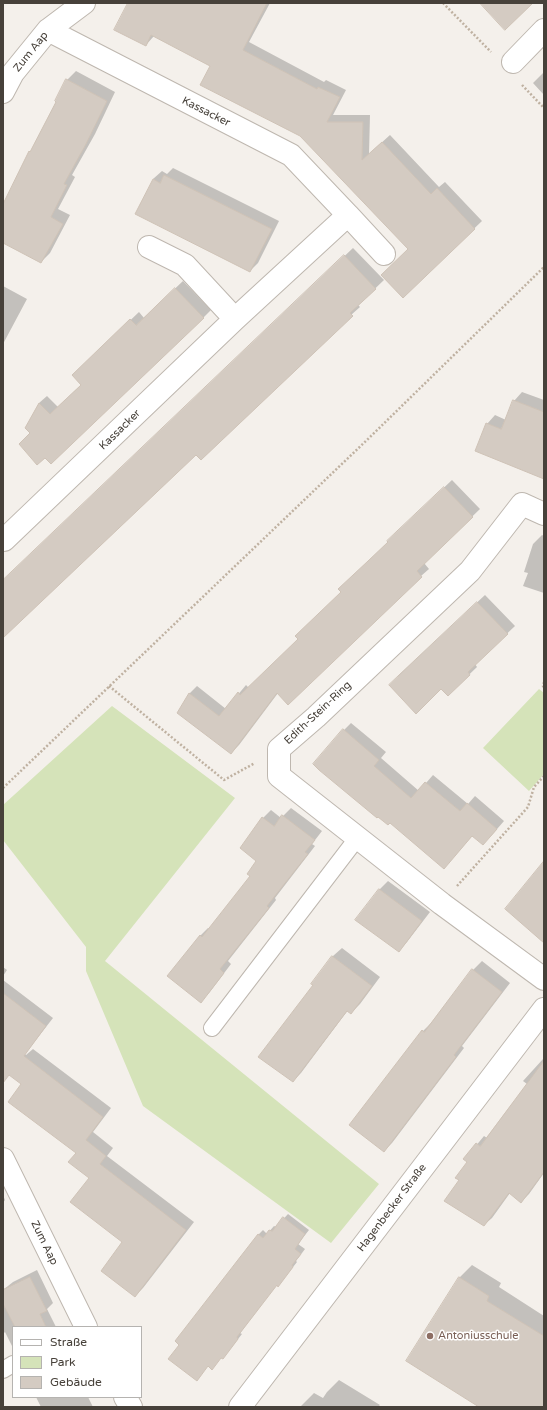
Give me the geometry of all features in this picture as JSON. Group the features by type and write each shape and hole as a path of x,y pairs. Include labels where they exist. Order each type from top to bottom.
{"street":[{"name":"Zum Aap","path":"3,92 13,73 48,30 84,3"},
{"name":"Kassacker","path":"48,30 291,155 384,254"},
{"path":"513,62 544,30"},
{"name":"Kassacker","path":"3,540 235,319 348,215"},
{"path":"149,247 186,265 235,319"},
{"name":"Edith-Stein-Ring","path":"544,514 522,504 470,571 279,749 279,776 442,904 544,979"},
{"name":"Hagenbecker Straße","path":"240,1407 544,1009"},
{"name":"Zum Aap","path":"3,1158 82,1326"},
{"path":"126,1398 131,1407"}],"lane":[{"path":"212,1028 358,837"},
{"path":"3,1370 12,1365"}],"path":[{"path":"3,788 362,444 544,267"},
{"path":"544,682 542,686 544,687"},
{"path":"109,686 224,780 279,749"},
{"path":"442,904 528,807 534,787 544,776"}],"green space":[{"path":"539,689 544,693 544,774 529,791 483,748"},
{"path":"112,706 235,798 105,961 379,1184 331,1243 143,1106 86,971 86,947 3,840 3,805"}],"building":[{"path":"128,3 267,3 243,50 317,89 318,87 340,97 327,122 363,122 362,160 382,142 431,194 437,188 475,229 403,298 381,275 408,249 300,136 200,85 210,66 151,35 146,46 114,30"},
{"path":"480,3 533,3 505,30"},
{"path":"66,79 107,101 64,184 67,185 51,217 63,224 41,263 3,243 3,204 29,151 30,152 56,102 55,101"},
{"path":"164,175 272,229 250,272 135,214 153,179 160,183"},
{"path":"344,255 376,289 350,313 353,316 201,460 196,455 3,638 3,580"},
{"path":"175,288 204,318 51,464 45,458 37,465 19,444 30,433 25,428 39,403 50,414 81,385 72,375 130,319 136,325"},
{"path":"513,400 544,412 544,479 475,451 486,423 501,429"},
{"path":"444,487 473,517 417,571 422,577 288,705 277,693 231,754 177,713 189,693 219,716 238,692 240,695 298,639 295,636 341,592 338,589"},
{"path":"477,602 508,634 468,672 470,675 448,696 441,689 416,714 389,685"},
{"path":"343,729 379,760 374,766 411,798 425,782 460,811 467,803 497,829 483,845 472,836 444,869 390,823 388,825 378,817 377,818 313,764"},
{"path":"282,815 315,840 305,852 308,854 267,906 269,908 220,969 224,973 201,1003 167,976 200,935 202,937 250,876 247,874 256,861 240,848 262,817 274,826"},
{"path":"544,861 544,943 505,909"},
{"path":"379,889 422,921 399,952 355,920"},
{"path":"332,956 372,986 351,1014 347,1011 293,1082 258,1057 313,985 311,984"},
{"path":"472,969 502,992 454,1055 456,1057 384,1152 349,1125 422,1030 424,1032"},
{"path":"3,993 46,1026 24,1056 103,1117 86,1140 106,1156 100,1164 186,1230 135,1297 101,1271 122,1242 70,1202 89,1178 68,1162 76,1153 8,1102 21,1084 9,1075 3,1083"},
{"path":"544,1061 544,1172 521,1203 509,1193 484,1226 444,1201 459,1180 455,1178 467,1162 463,1159 476,1143 480,1146"},
{"path":"283,1217 305,1234 295,1249 301,1254 278,1287 277,1285 237,1337 238,1339 223,1359 221,1358 212,1370 208,1366 197,1381 168,1359 179,1345 175,1341 258,1234 263,1238 269,1230 272,1231"},
{"path":"30,1277 47,1311 40,1314 46,1326 14,1326 3,1304 3,1290"},
{"path":"459,1277 489,1296 487,1301 544,1336 544,1407 479,1407 406,1361"}],"place":[{"name":"Antoniusschule","path":"430,1336"}]}
